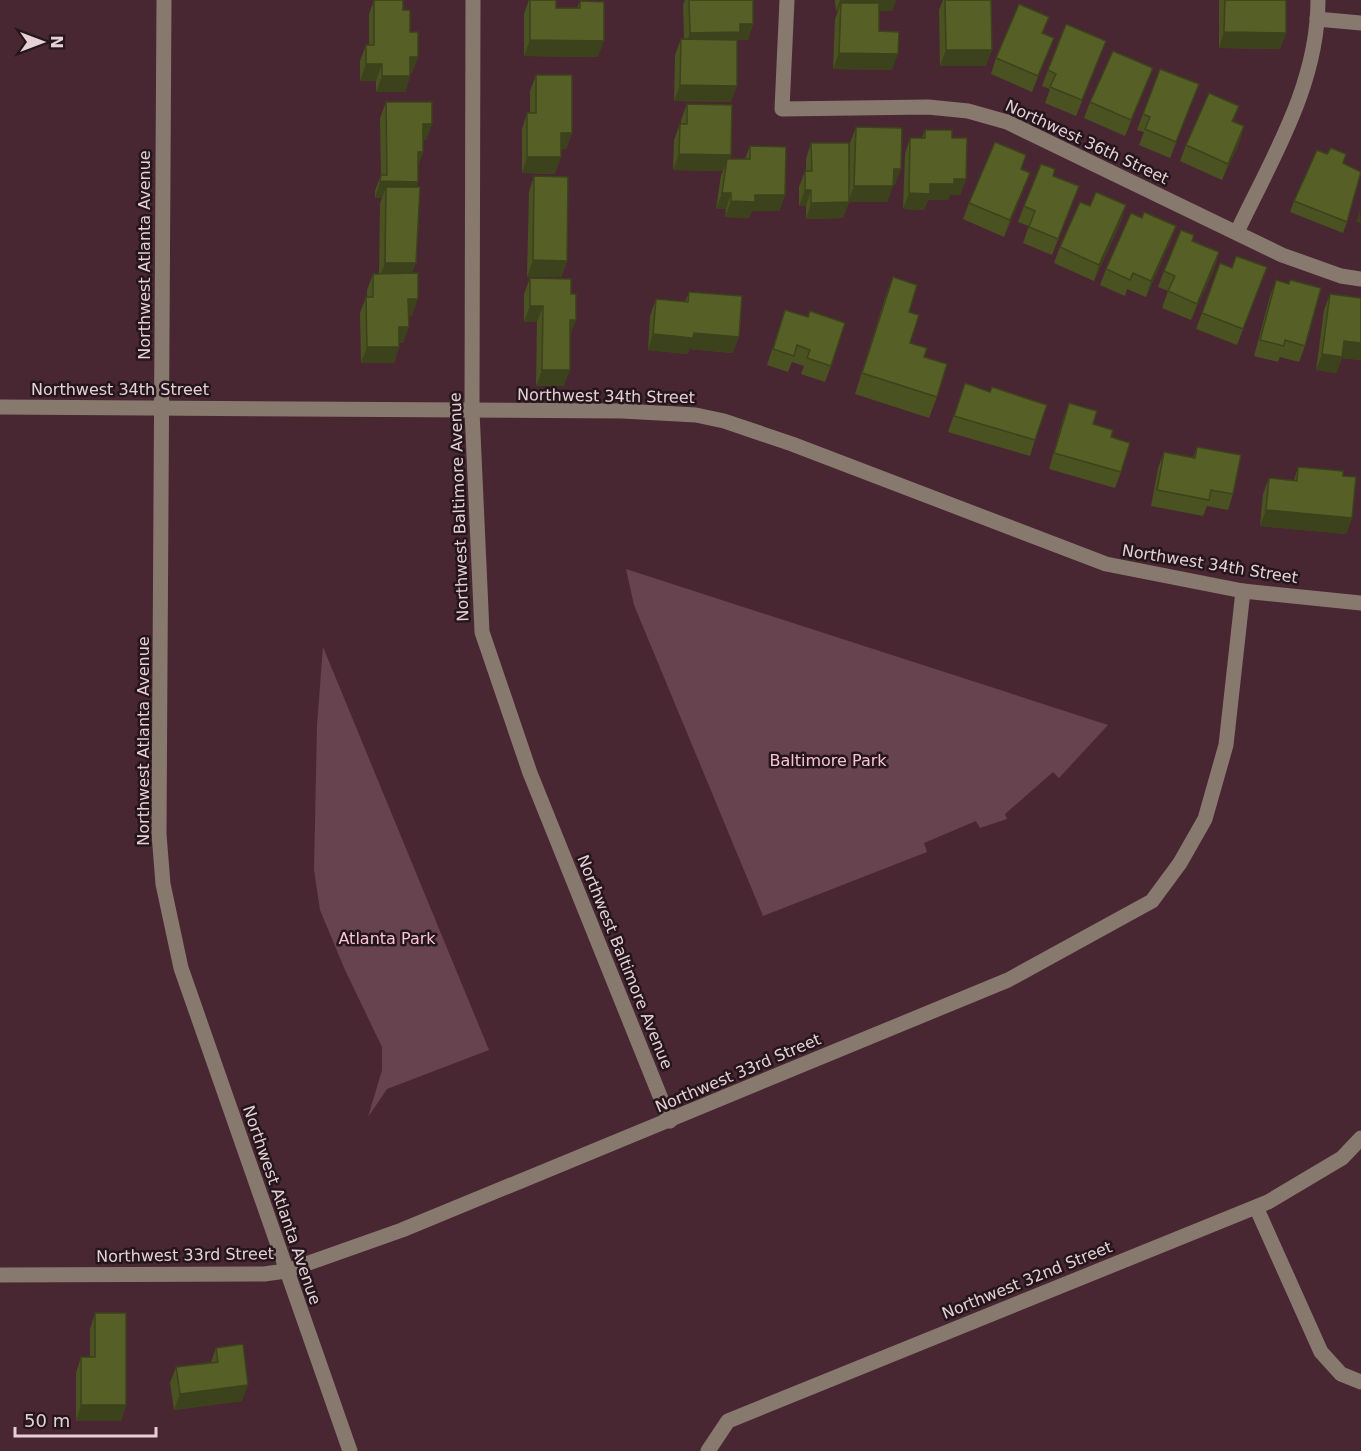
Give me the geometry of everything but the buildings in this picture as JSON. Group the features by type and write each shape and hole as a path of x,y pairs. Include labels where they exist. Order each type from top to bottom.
{"street":[{"name":"Northwest Atlanta Avenue","path":"164,0 159,834 163,884 181,968 350,1451"},
{"name":"Northwest Baltimore Avenue","path":"473,0 472,411 482,632 530,773 670,1121"},
{"name":"Northwest 36th Street","path":"788,0 782,109 928,107 968,111 1007,122 1282,255 1341,276 1361,279"},
{"path":"1237,232 1298,105 1312,60 1318,0"},
{"path":"1317,19 1361,23"},
{"name":"Northwest 34th Street","path":"0,407 622,411 696,415 792,444 1106,564 1243,591 1361,603"},
{"name":"Northwest 33rd Street","path":"0,1275 264,1274 286,1271 402,1230 1008,980 1152,901 1180,863 1205,819 1208,809 1226,746 1243,591"},
{"name":"Northwest 32nd Street","path":"708,1451 728,1421 1256,1207 1342,1158 1361,1138"},
{"path":"1256,1207 1321,1352 1341,1374 1361,1382"}],"green space":[{"name":"Baltimore Park","path":"626,569 1108,725 1059,778 1053,772 1005,814 1007,819 980,828 976,821 924,843 927,852 763,916 634,605"},
{"name":"Atlanta Park","path":"323,647 489,1050 387,1089 368,1117 382,1070 382,1047 345,970 320,910 314,870 317,725"}]}
